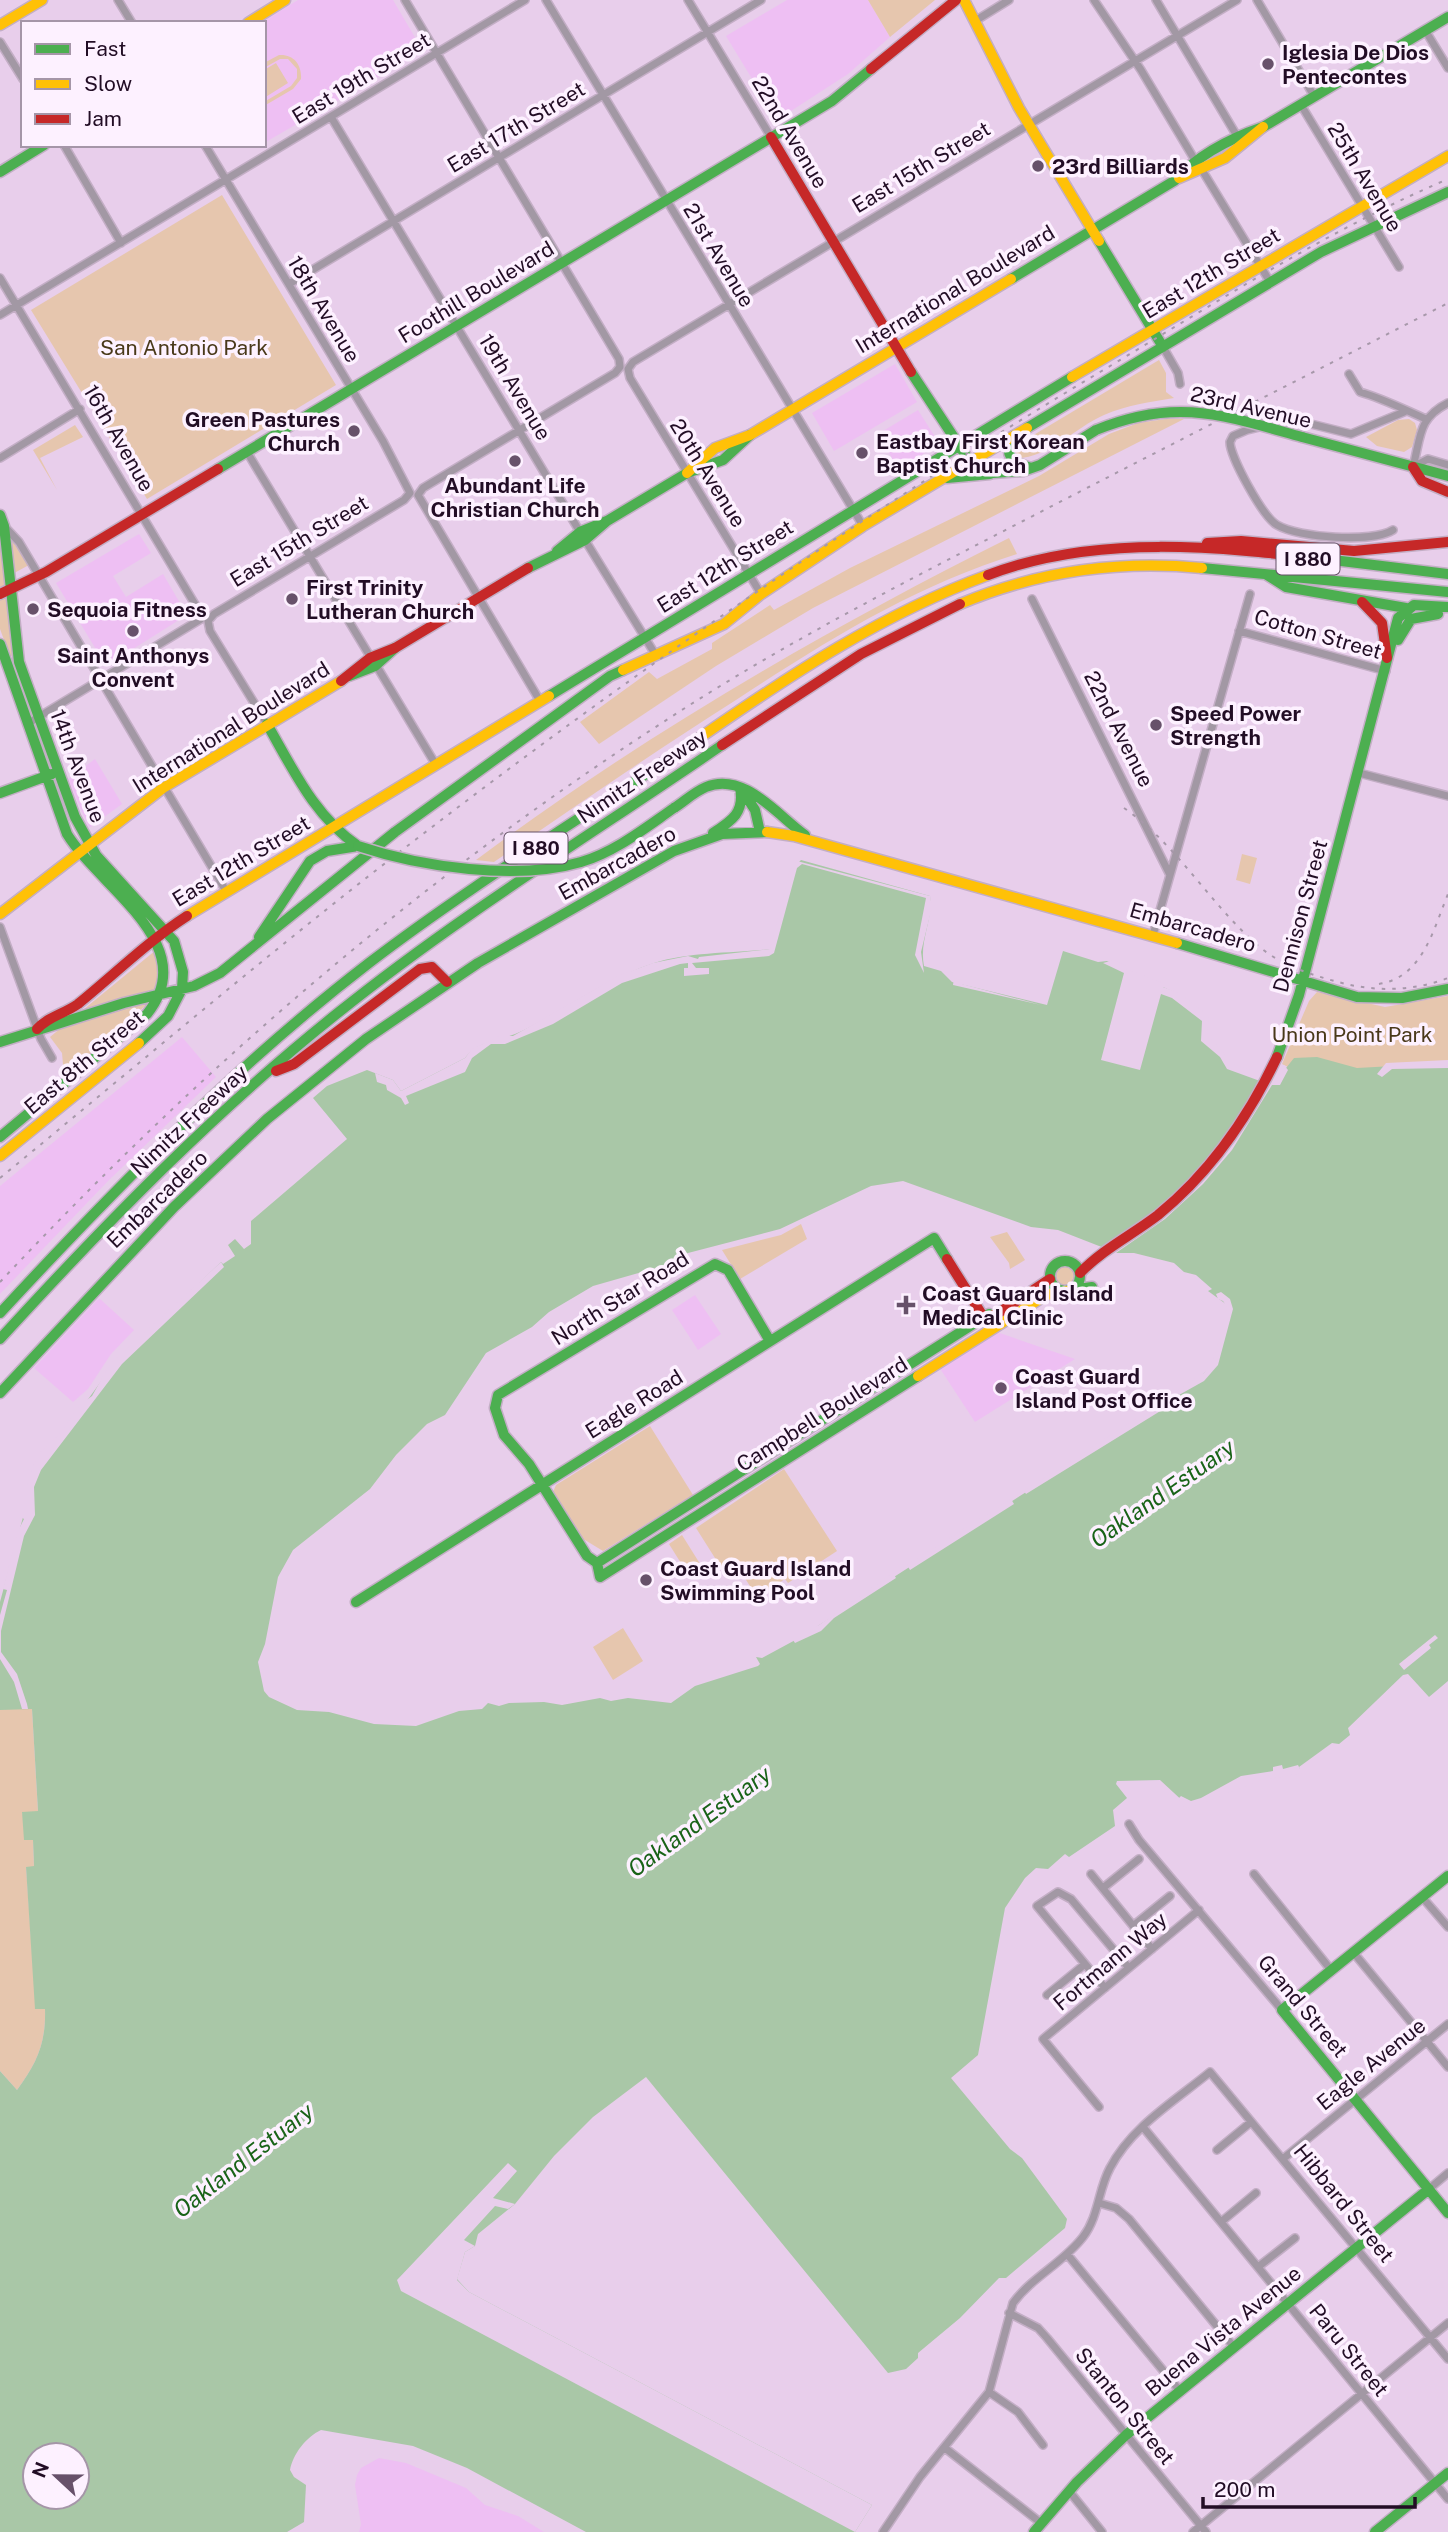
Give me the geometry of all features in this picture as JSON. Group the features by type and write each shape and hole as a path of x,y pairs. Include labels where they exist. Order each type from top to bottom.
{"main road":[{"path":"0,25 42,0"},
{"path":"261,0 267,11"},
{"path":"251,21 285,0"},
{"name":"Foothill Boulevard","path":"5,591 142,515 847,91 956,0"},
{"name":"23rd Avenue","path":"964,0 1029,125 1163,346"},
{"name":"International Boulevard","path":"1199,166 1237,136 1263,127 1448,17"},
{"name":"International Boulevard","path":"0,914 163,788 349,676 357,667 396,648 687,473 702,470 727,456 745,444 750,435 1091,230 1199,166 1247,144 1263,127"},
{"name":"22nd Avenue","path":"771,137 896,347 970,462"},
{"path":"0,172 41,147"},
{"name":"East 12th Street","path":"37,1029 45,1020 75,1006 160,933 226,891 333,829 957,445 1448,156"},
{"name":"East 12th Street","path":"0,1042 37,1029 49,1029 124,1003 182,989 220,973 396,832 610,676 655,653 708,633 863,526 1270,282 1373,225 1448,192"},
{"name":"23rd Avenue","path":"942,478 1031,468 1096,430 1137,413 1174,409 1221,415 1448,476"},
{"path":"1014,435 1007,447 1007,456 1015,463 1031,468"},
{"path":"970,462 993,473"},
{"name":"23rd Avenue","path":"1413,467 1422,481 1448,492"},
{"name":"14th Avenue","path":"2,521 9,666"},
{"path":"1167,547 1241,541 1379,551 1448,542"},
{"name":"Nimitz Freeway","path":"0,1313 111,1196 187,1122 369,963 762,695 876,626 982,576 1081,552 1167,547 1448,574"},
{"name":"Nimitz Freeway","path":"1,1339 163,1169 337,1013 428,945 812,685 925,621 966,601 1018,583 1102,566 1181,564 1448,592"},
{"path":"1266,574 1286,587 1443,615"},
{"path":"1361,601 1381,623 1387,658"},
{"path":"1406,608 1417,603 1448,607"},
{"name":"Dennison Street","path":"1386,671 1398,618 1406,608"},
{"name":"Dennison Street","path":"1080,1274 1089,1263 1147,1224 1203,1174 1248,1114 1281,1051 1303,981 1386,671 1405,624 1411,619 1443,615"},
{"name":"14th Avenue","path":"0,645 89,844 160,933 164,961 161,994"},
{"name":"14th Avenue","path":"33,722 45,775 67,834 78,852 179,950 182,989"},
{"name":"16th Avenue","path":"267,724 333,829 352,845 410,861 550,868 579,863 606,852 712,785 726,784 740,788"},
{"path":"0,793 45,775 58,774"},
{"path":"740,788 748,789 788,824 816,841"},
{"path":"740,788 755,810 764,832"},
{"path":"706,838 741,812 743,804 740,788"},
{"path":"763,802 764,832"},
{"name":"Embarcadero","path":"0,1393 128,1255 250,1137 334,1064 447,982 674,850 706,838 764,832 816,841 1153,935 1333,991 1375,999 1415,997 1448,989"},
{"path":"249,951 310,861 318,855 352,845"},
{"path":"265,1076 294,1064 420,969 432,967 447,982"},
{"name":"East 8th Street","path":"0,1156 142,1041 168,1016 182,989"},
{"name":"East 8th Street","path":"0,1138 133,1026 153,1008 161,994"},
{"path":"124,1003 134,1013 133,1026"},
{"name":"Eagle Road","path":"356,1602 537,1485 542,1485 934,1238 984,1318"},
{"path":"1072,1262 1080,1274 1076,1287 1068,1291 1055,1287 1050,1276 1058,1263 1072,1262 1089,1263"},
{"name":"North Star Road","path":"542,1485 504,1434 495,1408 498,1395 715,1264 728,1270 770,1341"},
{"name":"Campbell Boulevard","path":"1050,1276 597,1563 600,1577 1046,1295 1068,1291"},
{"path":"542,1485 587,1556 597,1563"},
{"path":"1282,2010 1448,1875"},
{"name":"Grand Street","path":"1282,2010 1448,2213"},
{"name":"Buena Vista Avenue","path":"1038,2528 1069,2491 1126,2435 1429,2189"},
{"path":"1375,2532 1448,2473"}],"street":[{"path":"118,0 131,21"},
{"name":"20th Avenue","path":"405,0 761,594"},
{"name":"East 19th Street","path":"0,315 525,0"},
{"name":"21st Avenue","path":"546,0 863,526"},
{"name":"22nd Avenue","path":"688,0 771,137"},
{"name":"East 17th Street","path":"289,284 761,0"},
{"path":"975,21 1009,0"},
{"path":"1094,0 1270,282"},
{"path":"1156,0 1237,136"},
{"name":"East 15th Street","path":"33,722 1237,0"},
{"path":"1257,0 1314,96"},
{"path":"1425,30 1448,68"},
{"path":"0,42 21,76"},
{"name":"25th Avenue","path":"1301,105 1399,267"},
{"name":"19th Avenue","path":"331,117 655,653"},
{"path":"65,147 121,243"},
{"name":"18th Avenue","path":"206,147 540,701"},
{"name":"16th Avenue","path":"0,278 267,724"},
{"name":"23rd Avenue","path":"1163,346 1178,373 1180,384"},
{"path":"1349,374 1360,392 1398,404 1404,412 1426,419"},
{"path":"1413,467 1426,419 1432,411 1448,403"},
{"path":"0,458 80,409"},
{"path":"1393,530 1370,538 1302,533 1277,525 1262,508 1230,442 1233,436 1247,430 1291,419 1351,434 1404,412"},
{"path":"247,452 436,765"},
{"name":"23rd Avenue","path":"1413,467 1428,459 1448,465"},
{"path":"2,521 12,532 226,891"},
{"path":"1153,935 1250,594"},
{"name":"22nd Avenue","path":"1032,599 1171,876"},
{"name":"Cotton Street","path":"1240,631 1386,671"},
{"path":"1359,773 1448,796"},
{"path":"0,927 37,1029 52,1058"},
{"name":"Grand Street","path":"1129,1824 1139,1840 1282,2010"},
{"path":"1103,1888 1139,1859"},
{"path":"1091,1874 1152,1949"},
{"path":"1254,1874 1331,1970"},
{"path":"1105,1988 1037,1906 1051,1894 1063,1893 1129,1968"},
{"path":"1133,1926 1170,1896"},
{"path":"1422,1897 1448,1927"},
{"name":"Fortmann Way","path":"1100,2107 1043,2039 1199,1910"},
{"path":"1353,1952 1448,2067"},
{"path":"1047,1995 1085,1964"},
{"name":"Eagle Avenue","path":"1284,2158 1448,2024"},
{"name":"Hibbard Street","path":"1143,2127 1210,2072 1448,2359"},
{"path":"1217,2150 1251,2122"},
{"path":"883,2532 920,2477 989,2392 998,2366 1009,2313 1022,2292 1067,2254 1090,2227 1111,2165 1143,2127"},
{"name":"Paru Street","path":"1143,2127 1448,2499"},
{"name":"Buena Vista Avenue","path":"1429,2189 1448,2173"},
{"path":"1221,2222 1256,2193"},
{"path":"1099,2203 1116,2208 1129,2219 1234,2347"},
{"path":"1258,2267 1295,2238"},
{"path":"1067,2254 1180,2391"},
{"name":"Stanton Street","path":"1009,2313 1038,2328 1206,2532"},
{"path":"1193,2532 1448,2323"},
{"path":"989,2392 1018,2412 1043,2445"},
{"path":"945,2448 1038,2528"},
{"path":"1069,2491 1102,2532"}],"shaded area":[{"path":"298,0 393,0 423,51 266,142 264,21"},
{"path":"787,0 868,0 890,37 848,74 777,120 726,36"},
{"path":"895,364 917,402 834,451 812,413"},
{"path":"918,410 939,443 899,470 878,434"},
{"path":"139,534 151,553 113,576 126,597 163,574 187,615 106,666 56,583"},
{"path":"95,759 122,804 89,828 68,779"},
{"path":"182,1037 216,1077 108,1181 0,1294 0,1186"},
{"path":"695,1295 721,1334 698,1350 672,1310"},
{"path":"99,1298 134,1330 111,1354 88,1389 73,1402 34,1368"},
{"path":"991,1330 1075,1359 975,1422 937,1364"},
{"path":"379,2458 406,2463 466,2488 485,2505 518,2516 544,2532 359,2532 361,2524 355,2485 357,2475 361,2468"}],"green space":[{"path":"868,0 935,0 890,37"},
{"path":"279,55 289,56 296,61 301,79 293,89 266,105 266,101 291,86 297,78 297,69 288,59 280,59 266,67 266,62"},
{"path":"276,63 288,83 266,97 266,69"},
{"name":"San Antonio Park","path":"222,195 336,385 147,499 31,310"},
{"path":"1159,360 1166,373 1166,392 1174,398 1139,404 1093,420 1050,448 1028,457 1016,458 1012,455 1015,446"},
{"path":"1184,419 813,608 716,666 599,744 580,722 649,672 657,679 712,649 712,643 770,605 774,610 850,568 1039,476 1109,434 1138,423"},
{"path":"1409,419 1415,423 1417,430 1412,447 1404,452 1377,446 1366,437 1398,420"},
{"path":"75,425 83,437 40,458 57,490 33,450"},
{"path":"8,534 29,565 5,578 13,656 10,656 0,629 0,539 2,546"},
{"path":"1009,538 1017,554 942,582 837,636 705,720 494,862 476,860 603,770 735,687 871,610"},
{"path":"1242,854 1257,858 1250,884 1236,880"},
{"path":"156,950 159,973 151,1001 64,1076 62,1053 50,1037"},
{"name":"Union Point Park","path":"1317,992 1385,1007 1448,996 1448,1063 1382,1081 1282,1064 1309,1001"},
{"path":"801,1224 807,1239 740,1279 722,1250 781,1235"},
{"path":"1007,1232 1025,1260 1010,1269 1009,1263 990,1237"},
{"path":"1064,1266 1072,1269 1075,1277 1072,1285 1064,1288 1056,1285 1053,1277 1056,1269"},
{"path":"650,1426 693,1495 603,1551 580,1537 553,1492 556,1485"},
{"path":"784,1469 837,1551 788,1583 785,1579 757,1597 739,1569 727,1577 696,1528"},
{"path":"682,1535 702,1567 689,1576 669,1544"},
{"path":"623,1628 643,1661 613,1680 593,1647"},
{"path":"0,1652 32,1709 38,1812 22,1813 33,1840 34,1867 26,1867 36,2009 45,2009 45,2021 39,2052 17,2090 0,2071"}],"water":[{"name":"Oakland Estuary","path":"801,860 930,896 930,914 923,948 924,966 941,971 952,982 1047,1005 1063,951 1098,962 1107,961 1176,993 1206,1019 1204,1037 1229,1062 1247,1072 1268,1075 1282,1073 1294,1058 1317,1057 1357,1068 1448,1063 1448,1681 1429,1697 1408,1674 1403,1675 1348,1728 1350,1735 1339,1744 1332,1743 1299,1767 1300,1770 1258,1777 1187,1805 1160,1780 1117,1781 1116,1784 1127,1798 1113,1810 1115,1826 1069,1857 1065,1854 1048,1869 1036,1868 1025,1878 1005,1908 978,2055 951,2078 1010,2149 1022,2158 1067,2219 1065,2228 1006,2278 999,2278 960,2318 918,2353 918,2358 906,2369 888,2373 646,2077 593,2117 554,2156 515,2204 478,2234 475,2246 465,2252 457,2279 469,2292 872,2505 855,2532 586,2532 467,2468 413,2446 321,2430 297,2452 290,2470 294,2477 306,2485 304,2522 287,2532 0,2532 0,2071 17,2090 39,2052 44,2032 45,2009 35,2009 26,1867 34,1866 33,1840 24,1840 22,1812 38,1811 32,1709 0,1710 0,1602 35,1473 112,1366 221,1262 223,1264 235,1256 228,1245 235,1239 244,1249 251,1244 251,1221 347,1139 313,1098 327,1086 367,1070 393,1080 401,1091 465,1058 477,1047 522,1031 637,969 667,959 772,949 797,864","holes":["903,1181 1031,1227 1058,1230 1117,1253 1134,1253 1174,1263 1184,1272 1196,1275 1212,1289 1208,1291 1230,1307 1218,1358 1195,1383 1181,1390 1173,1403 1146,1415 799,1638 762,1658 756,1657 760,1664 758,1666 695,1686 671,1703 628,1698 611,1701 600,1698 562,1705 544,1702 509,1703 499,1706 488,1703 482,1709 459,1711 416,1726 374,1724 329,1712 297,1710 269,1697 264,1691 258,1662 265,1644 278,1577 293,1550 370,1489 396,1455 427,1424 445,1415 486,1353 532,1327 549,1312 593,1286 663,1266 688,1253 780,1229 871,1186"]}],"pier":[{"path":"797,861 930,896 932,907 921,952 924,973 915,955 926,898 802,864 797,868 774,953 769,956 692,963 696,968 709,968 709,974 684,976 684,968 688,968 688,963 680,964 622,983 553,1024 505,1044 491,1044 472,1058 465,1072 406,1096 409,1103 405,1105 401,1098 387,1090 386,1085 377,1082 375,1073 393,1080 401,1091 465,1058 472,1049 499,1036 513,1036 618,976 653,963 688,956 698,959 770,949 790,870"},
{"path":"1114,960 1126,966 1126,969 1163,983 1163,987 1179,993 1209,1016 1207,1035 1234,1064 1264,1074 1280,1070 1284,1065 1288,1070 1280,1085 1272,1085 1232,1150 1203,1184 1165,1219 1113,1255 1099,1250 1152,1213 1186,1183 1226,1138 1260,1081 1227,1069 1220,1057 1201,1041 1202,1021 1172,998 1161,994 1140,1070 1101,1060 1124,973 1103,963"},
{"path":"954,978 961,980 962,984 1041,1005 953,985"},
{"path":"1448,1060 1448,1068 1392,1069 1382,1077 1377,1074 1386,1063"},
{"path":"221,1262 224,1267 122,1364 41,1470 34,1487 35,1515 24,1536 1,1631 1,1652 17,1674 27,1704 28,1709 22,1709 14,1682 0,1659 0,1615 7,1590 3,1589 18,1531 24,1519 21,1517 29,1485 26,1483 39,1453 58,1436 80,1405 92,1396 110,1364"},
{"path":"1221,1292 1230,1299 1233,1309 1218,1365 1204,1381 1179,1395 1177,1390 1204,1373 1215,1356 1227,1307 1216,1294"},
{"path":"1154,1407 1162,1410 1026,1494 1024,1491"},
{"path":"1011,1499 1014,1504 910,1570 907,1565"},
{"path":"893,1573 896,1578 834,1618 821,1631 795,1643 793,1635 819,1625"},
{"path":"1435,1635 1438,1638 1429,1645 1431,1648 1404,1670 1399,1664"},
{"path":"1282,1765 1283,1769 1298,1765 1302,1773 1259,1781 1193,1807 1185,1808 1178,1799 1181,1796 1191,1801 1201,1798 1241,1776 1273,1771 1273,1767"},
{"path":"508,2163 517,2171 493,2198 515,2204 508,2209 495,2206 464,2240 475,2246 465,2252 457,2280 469,2292 872,2505 855,2532 401,2291 397,2280"}],"railway":[{"path":"0,1178 370,875 547,741 727,612 1005,430 1228,295 1314,245 1448,179"},
{"path":"0,1282 154,1127 316,980 488,844 577,780 711,692 843,616 1448,303"},
{"path":"1124,808 1160,839 1238,927 1264,951 1285,963 1342,983 1369,988 1409,988 1448,978"},
{"path":"1379,984 1394,980 1416,962 1431,936 1448,894"}],"traffic: fast":[{"path":"1011,279 1174,181 1215,149 1263,127 1448,17"},
{"path":"218,469 832,101 871,69"},
{"path":"0,172 41,147"},
{"path":"1027,428 1321,252 1448,192"},
{"path":"1099,241 1163,347"},
{"path":"911,372 970,462 993,473 1023,471 1040,465 1096,430"},
{"path":"549,696 1072,377"},
{"path":"1096,430 1151,414 1176,412 1223,416 1302,437"},
{"path":"557,551 580,532 607,521 687,473 723,460 750,435"},
{"path":"1014,436 1009,448 1011,457 1031,468"},
{"path":"1302,437 1448,476"},
{"path":"947,478 990,474"},
{"path":"0,515 4,526 19,662 75,817 96,855 174,941 183,972 182,989 168,1016 139,1043"},
{"path":"528,568 585,540 607,521"},
{"path":"1333,560 1448,574"},
{"path":"1202,568 1448,592"},
{"path":"1267,575 1286,587 1406,608"},
{"path":"1277,1057 1299,995 1398,618 1414,605 1448,607"},
{"path":"1398,640 1411,619 1438,614"},
{"path":"0,644 67,834 140,918 155,941 163,964 161,989 147,1014 0,1137"},
{"path":"349,676 375,666 395,648"},
{"path":"0,1042 124,1003 194,986 220,973 395,832 610,676 623,670"},
{"path":"267,724 317,806 329,821 358,846"},
{"path":"0,1313 87,1220 177,1130 319,1003 450,904 698,739"},
{"path":"0,1339 163,1169 293,1049 432,941 722,745"},
{"path":"0,793 52,774"},
{"path":"674,808 706,787 734,785 760,798 805,835"},
{"path":"713,833 736,815 741,803 740,788"},
{"path":"742,790 755,810 760,832"},
{"path":"358,846 410,860 469,869 499,871 556,868 606,852 674,808"},
{"path":"0,1393 174,1207 267,1119 366,1039 478,963 674,851 722,834 767,832"},
{"path":"259,937 310,861 327,851 358,846"},
{"path":"1177,943 1357,997 1402,998 1448,989"},
{"path":"356,1602 934,1238 947,1259"},
{"path":"1065,1261 1076,1265 1080,1276 1076,1287 1065,1291 1054,1287 1050,1276 1054,1265 1065,1261"},
{"path":"770,1341 728,1270 715,1264 498,1395 495,1408 504,1435 529,1464 587,1556 597,1563 600,1577 918,1376"},
{"path":"1071,1290 1092,1287"},
{"path":"597,1563 989,1314"},
{"path":"1448,1876 1282,2010 1448,2213"},
{"path":"1034,2532 1077,2482 1126,2435 1429,2189"},
{"path":"1375,2532 1448,2473"}],"traffic: slow":[{"path":"0,25 42,0"},
{"path":"251,21 285,0"},
{"path":"964,0 1019,108 1099,241"},
{"path":"1179,178 1225,158 1263,127"},
{"path":"1072,377 1448,156"},
{"path":"687,473 715,448 750,435 1011,279"},
{"path":"623,670 724,624 761,594 863,526 1027,428"},
{"path":"960,604 1019,583 1079,571 1140,566 1202,568"},
{"path":"698,739 802,669 874,627 988,575"},
{"path":"0,914 163,788 341,681"},
{"path":"187,916 549,696"},
{"path":"767,832 794,836 1177,943"},
{"path":"0,1156 139,1043"},
{"path":"918,1376 1046,1295 1068,1291"}],"traffic: jam":[{"path":"871,69 956,0"},
{"path":"771,137 911,372"},
{"path":"1413,467 1422,481 1448,492"},
{"path":"0,594 46,572 218,469"},
{"path":"1207,543 1241,541 1354,551 1448,542"},
{"path":"988,575 1029,562 1115,548 1203,548 1333,560"},
{"path":"341,681 370,658 395,648 528,568"},
{"path":"1362,602 1382,623 1387,658"},
{"path":"722,745 861,654 960,604"},
{"path":"37,1029 46,1021 78,1004 145,947 187,916"},
{"path":"276,1071 294,1064 420,969 432,967 447,982"},
{"path":"1080,1273 1108,1249 1158,1215 1195,1181 1241,1122 1277,1057"},
{"path":"947,1259 984,1318 997,1314 1050,1279"}],"place":[{"name":"Iglesia De Dios Pentecontes","path":"1268,64"},
{"name":"23rd Billiards","path":"1038,166"},
{"name":"Green Pastures Church","path":"354,431"},
{"name":"Eastbay First Korean Baptist Church","path":"862,453"},
{"name":"Abundant Life Christian Church","path":"515,461"},
{"name":"First Trinity Lutheran Church","path":"292,599"},
{"name":"Sequoia Fitness","path":"33,609"},
{"name":"Saint Anthonys Convent","path":"133,631"},
{"name":"Speed Power Strength","path":"1156,725"},
{"name":"Coast Guard Island Medical Clinic","path":"906,1305"},
{"name":"Coast Guard Island Post Office","path":"1001,1388"},
{"name":"Coast Guard Island Swimming Pool","path":"646,1580"}]}
